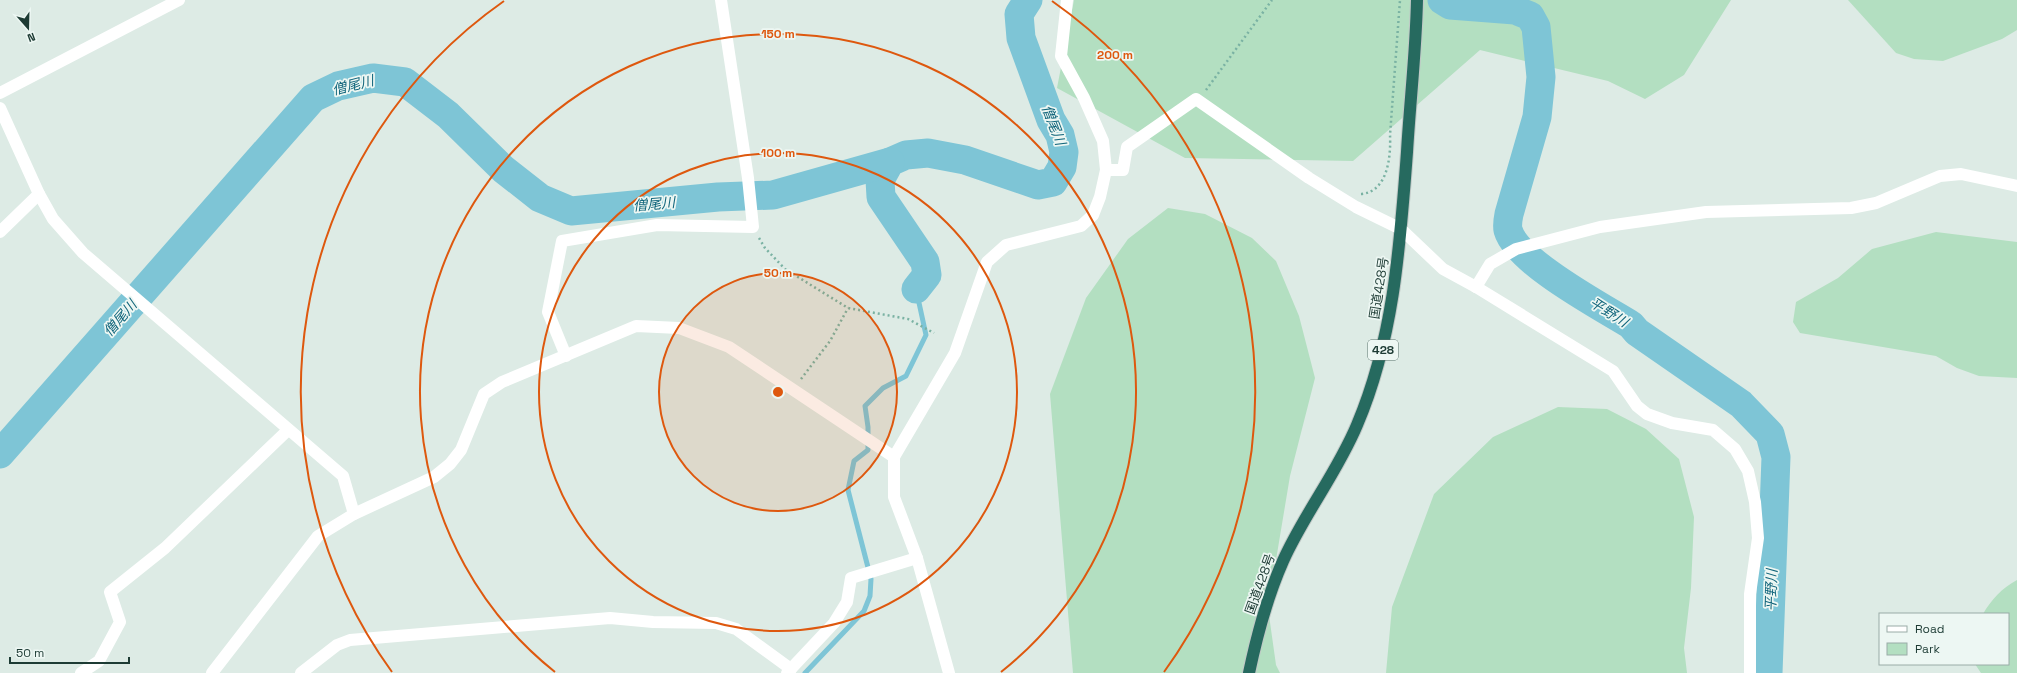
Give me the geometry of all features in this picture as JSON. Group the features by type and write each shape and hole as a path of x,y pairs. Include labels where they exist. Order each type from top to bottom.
{"highway":[{"name":"国道428号","path":"1249,673 1259,629 1269,595 1283,561 1340,459 1357,425 1382,352 1391,310 1401,229 1417,0"}],"street":[{"path":"0,93 179,0"},
{"path":"566,356 548,312 562,241 657,225 753,227 748,178 721,0"},
{"path":"949,673 917,558 894,497 894,457 955,353 987,262 1006,246 1081,226 1093,215 1100,197 1106,170 1103,142 1084,98 1062,56 1067,0"},
{"path":"1106,170 1123,170 1127,147 1196,100 1309,178 1401,229 1443,269 1476,287 1613,371 1637,406 1647,414 1672,423 1713,430 1735,449 1748,471 1755,502 1758,538 1750,594 1750,673"},
{"path":"0,108 39,194 53,219 83,253 343,476 354,514"},
{"path":"1476,287 1490,264 1516,249 1600,227 1706,212 1851,208 1876,203 1940,176 1961,174 2017,186"},
{"path":"0,232 39,194"},
{"path":"212,673 318,536 354,514 434,477 450,464 461,450 484,394 502,382 636,326 679,328 729,347 894,457"},
{"path":"81,673 99,661 120,622 110,592 165,548 288,430"},
{"path":"301,673 337,645 350,640 610,618 653,622 716,623 736,629 790,671 834,623 847,602 852,578 917,558"}],"path":[{"path":"1196,100 1205,92 1272,0"},
{"path":"1339,196 1364,194 1375,190 1382,184 1391,150 1390,135 1400,0"},
{"path":"753,227 765,248 785,269 848,308 908,320 934,333"},
{"path":"793,390 830,341 848,308"}],"green space":[{"path":"1074,0 1731,0 1684,75 1645,99 1608,81 1480,50 1353,161 1185,158 1057,88"},
{"path":"1848,0 2017,0 2017,30 2002,39 1943,61 1914,59 1896,53"},
{"path":"1168,208 1205,214 1252,238 1276,261 1299,316 1315,378 1290,476 1268,608 1276,665 1280,673 1073,673 1050,394 1086,298 1128,239"},
{"path":"1936,232 2017,242 2017,378 1979,376 1957,368 1936,356 1800,333 1793,322 1796,302 1838,278 1872,249"},
{"path":"1558,407 1607,409 1646,429 1679,459 1694,517 1691,588 1684,648 1687,673 1386,673 1392,607 1434,494 1493,437"},
{"path":"2017,580 2017,673 1981,673 1976,665 2009,665 2009,613 1984,613 1997,595"}],"waterway":[{"name":"僧尾川","path":"916,289 927,275 925,262 881,197 880,180 890,162 906,155 928,153 965,160 1038,185 1053,182 1062,167 1064,152 1060,135 1051,120 1021,38 1019,14 1028,0"},
{"name":"平野川","path":"1442,0 1450,5 1515,10 1530,16 1536,27 1541,77 1537,117 1508,218 1508,230 1515,243 1527,256 1562,283 1631,325 1637,332 1741,404 1770,434 1776,457 1768,673"},
{"name":"僧尾川","path":"0,454 313,98 338,86 373,78 405,82 448,115 503,169 540,198 571,211 718,197 773,195 890,162"},
{"path":"805,673 864,611 870,596 871,579 848,490 854,461 868,450 868,427 865,406 883,388 906,376 926,335 916,289"}]}
